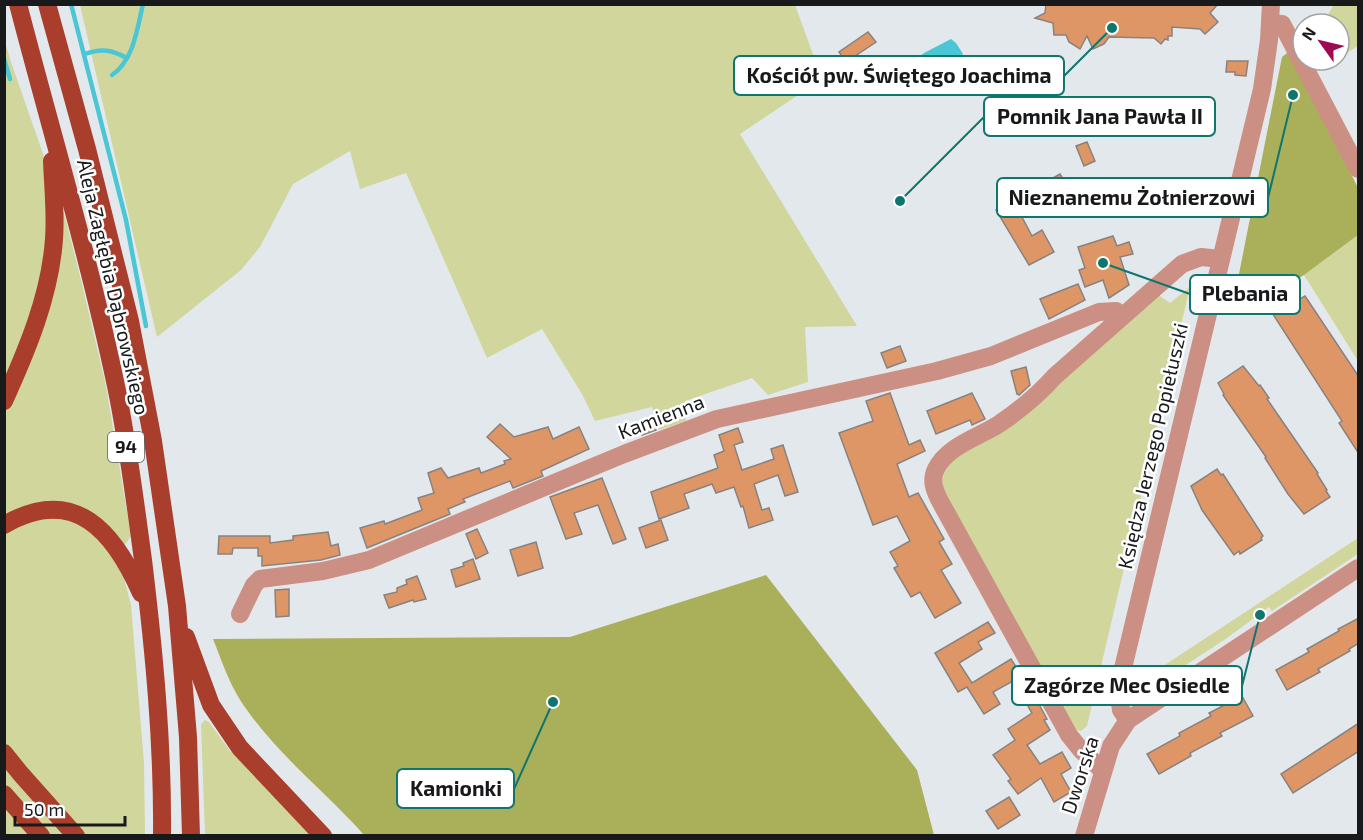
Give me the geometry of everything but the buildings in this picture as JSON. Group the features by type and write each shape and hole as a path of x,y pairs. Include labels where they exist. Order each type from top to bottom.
{"main road":[{"name":"Aleja Zagłębia Dąbrowskiego","path":"18,4 92,281 116,387 134,491 149,614 157,703 162,836"},
{"name":"Aleja Zagłębia Dąbrowskiego","path":"46,4 87,149 130,321 153,441 177,606 188,737 191,836"},
{"path":"4,401 32,336 52,255 54,236 52,132"},
{"path":"4,525 30,514 50,510 68,512 88,520 107,536 126,561 149,614"},
{"path":"177,606 198,674 211,705 240,748 323,836"},
{"path":"4,753 76,836"},
{"path":"4,794 41,836"}],"street":[{"name":"Księdza Jerzego Popiełuszki","path":"1128,720 1121,710 1118,690 1262,89 1270,4"},
{"path":"1270,23 1282,24 1359,169"},
{"path":"1103,771 1069,735 934,490 935,471 941,461 953,451 998,424 1038,395 1056,376 1182,264 1201,257 1221,259"},
{"name":"Kamienna","path":"240,614 254,585 260,579 348,566 392,552 624,454 717,419 991,356 1099,312 1116,311 1121,317"},
{"name":"Dworska","path":"1084,836 1111,746 1128,720 1359,568"}],"green space":[{"path":"1334,4 1358,5 1358,46 1351,50 1351,12 1330,12"},
{"path":"80,5 795,5 822,79 740,134 857,326 805,327 808,382 768,395 752,378 685,401 686,421 659,430 652,407 595,421 582,394 542,329 487,358 406,173 360,189 350,151 293,184 260,247 241,270 157,337"},
{"path":"4,38 65,217 106,386 131,536 118,555 131,605 144,763 145,835 5,835"},
{"path":"1287,53 1291,54 1291,72 1301,72 1358,188 1358,235 1304,275 1246,310 1234,299 1282,57"},
{"path":"1358,235 1358,361 1304,275"},
{"path":"1190,287 1087,726 1081,731 1073,729 944,495 943,476 954,459 1157,294 1170,303"},
{"path":"1358,538 1358,554 1272,611 1269,607 1227,638 1158,683 1148,676"},
{"path":"766,575 917,770 934,835 364,835 260,727 236,694 213,639 570,637"},
{"path":"205,720 209,722 230,751 312,835 205,835 201,724"}],"water":[{"path":"951,39 963,54 956,63 929,78 917,72 914,68 919,57"}],"waterway":[{"path":"71,4 126,220 146,326"},
{"path":"112,75 130,53 143,4"},
{"path":"85,54 107,51 127,58"},
{"path":"4,59 10,79"}],"place":[{"name":"Kościół pw. Świętego Joachima","path":"1112,28"},
{"name":"Nieznanemu Żołnierzowi","path":"1293,95"},
{"name":"Pomnik Jana Pawła II","path":"900,201"},
{"name":"Plebania","path":"1103,263"},
{"name":"Zagórze Mec Osiedle","path":"1260,615"},
{"name":"Kamionki","path":"553,702"}]}
